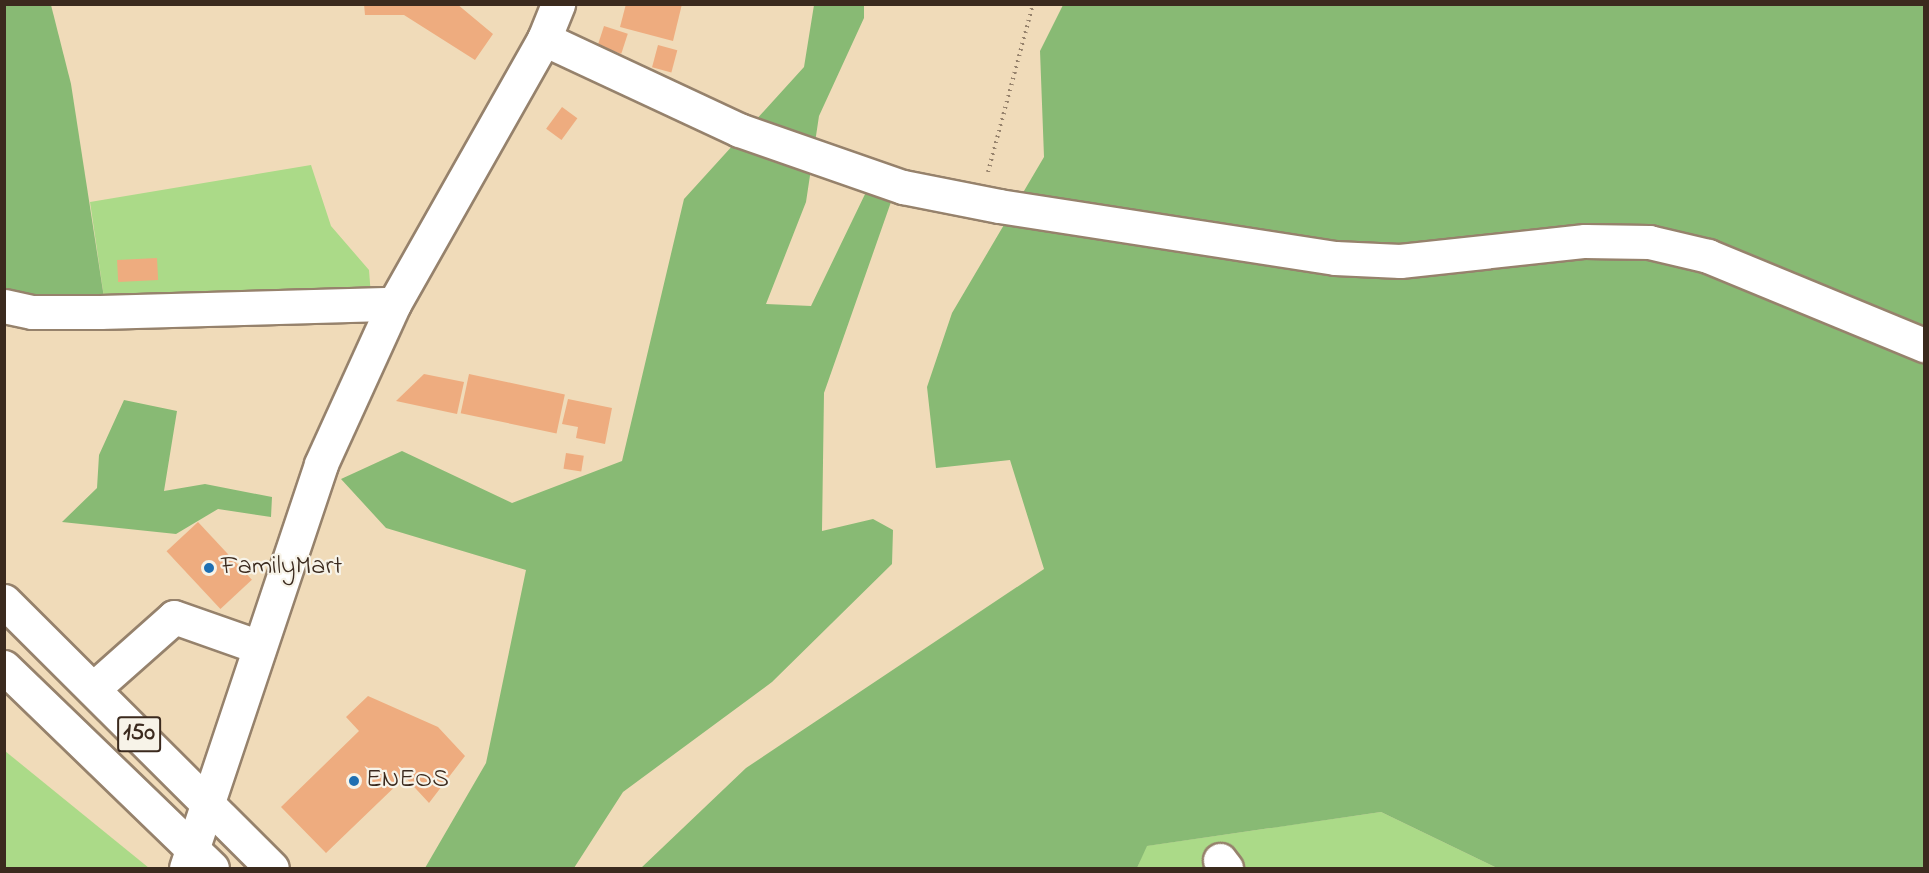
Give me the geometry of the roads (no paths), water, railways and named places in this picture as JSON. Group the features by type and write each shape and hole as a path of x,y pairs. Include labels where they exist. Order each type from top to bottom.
{"main road":[{"path":"197,862 205,804 321,464 394,304 544,39 558,4"},
{"path":"544,39 739,129 903,187 980,202 1335,258 1400,261 1585,241 1649,242 1708,256 1924,345"},
{"path":"4,306 32,312 100,312 394,304"},
{"name":"150","path":"4,601 205,804 272,868"},
{"path":"93,689 174,618 259,647"},
{"name":"150","path":"4,666 197,862"}],"place":[{"name":"FamilyMart","path":"209,568"},
{"name":"ENEOS","path":"354,781"}]}
